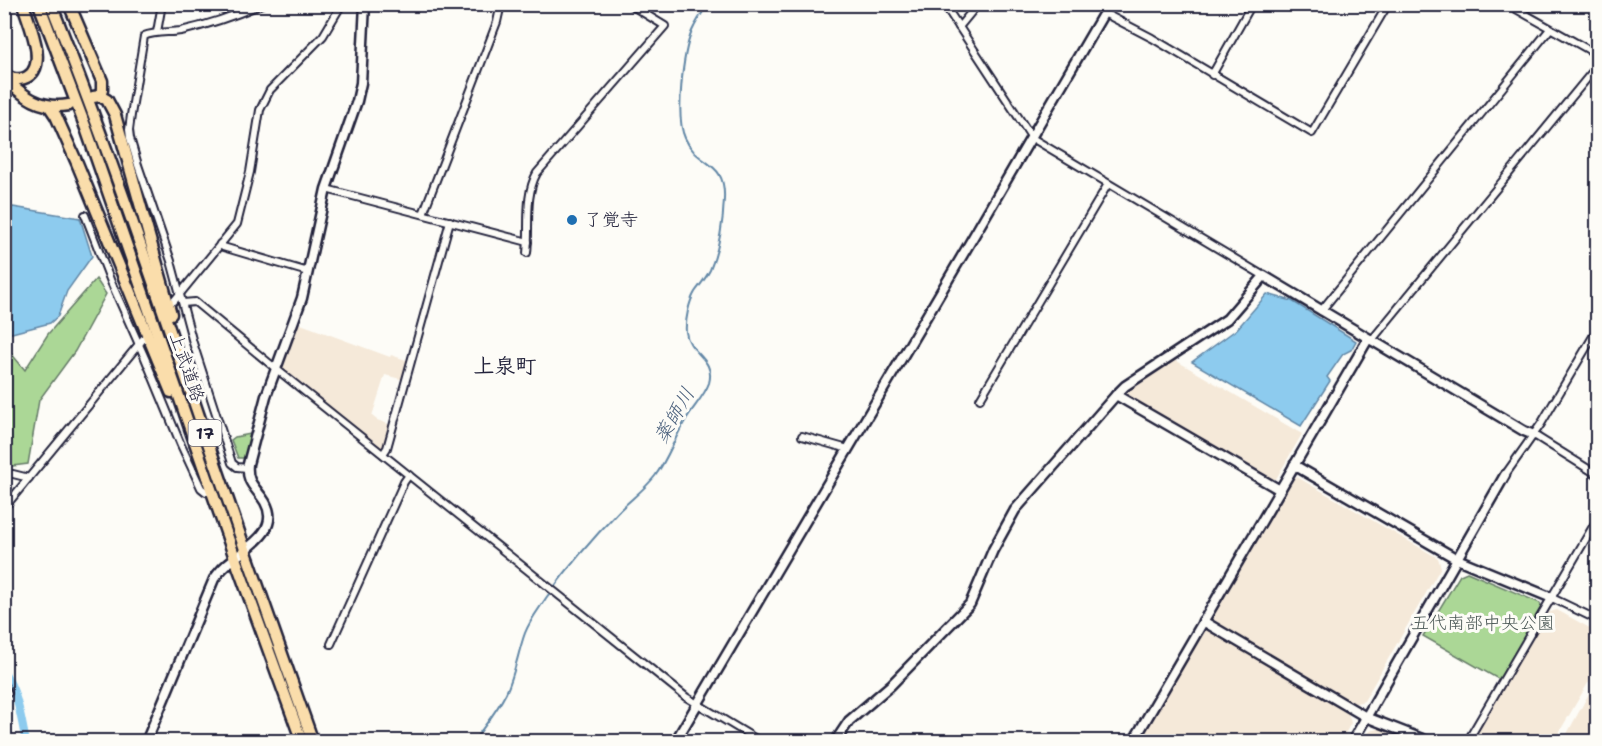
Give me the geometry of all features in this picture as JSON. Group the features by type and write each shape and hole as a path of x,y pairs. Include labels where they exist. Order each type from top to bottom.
{"highway":[{"path":"4,76 16,79 28,77 38,63 37,51 23,4"},
{"name":"上武道路","path":"39,4 87,131 235,558 302,741"},
{"name":"上武道路","path":"51,4 73,58 152,280 313,741"},
{"path":"69,4 102,81 102,90 96,96 107,99 115,115 166,298 198,397 208,444"},
{"path":"4,76 35,102 50,107 69,105"},
{"path":"50,107 68,142 184,424 197,446"}],"street":[{"path":"157,32 162,4"},
{"path":"247,468 237,467 232,463 171,261 135,156 129,130 144,36 197,27 262,4"},
{"path":"174,301 237,224 250,172 260,110 270,90 323,36 342,4"},
{"path":"146,741 214,579 262,536 268,520 267,506 250,482 247,468 275,368 302,298 326,189 357,101 361,83 365,4"},
{"path":"423,214 497,22 501,4"},
{"path":"528,253 529,201 537,172 665,26 629,4"},
{"path":"944,4 1032,138 1598,475"},
{"path":"958,27 978,4"},
{"path":"675,741 1109,4"},
{"path":"1212,75 1252,4"},
{"path":"1104,13 1152,38 1312,133 1388,4"},
{"path":"1507,4 1598,56"},
{"path":"1321,311 1550,29"},
{"path":"1133,741 1294,465 1370,340 1598,65"},
{"path":"980,399 1108,183"},
{"path":"326,189 528,242"},
{"path":"85,215 111,282 181,445 201,488 206,492 212,492"},
{"path":"383,454 387,448 450,221"},
{"path":"220,244 223,247 308,272"},
{"path":"835,741 849,722 891,685 969,604 993,550 1015,510 1116,395 1125,386 1227,319 1264,276"},
{"path":"183,303 195,302 624,650 698,705 761,741"},
{"path":"1352,741 1505,475 1534,435 1598,328"},
{"path":"4,507 144,338"},
{"path":"1116,395 1280,490"},
{"path":"802,436 848,448"},
{"path":"1294,465 1457,559 1552,598 1598,620"},
{"path":"4,474 29,478"},
{"path":"331,644 409,475"},
{"path":"1467,741 1598,518"},
{"path":"1203,621 1366,717 1430,741"},
{"path":"4,685 8,693"}],"shaded area":[{"path":"298,323 390,357 391,355 409,361 404,380 385,375 372,416 391,425 383,450 282,369"},
{"path":"1175,360 1302,434 1276,479 1271,479 1127,397 1126,391"},
{"path":"1297,477 1438,558 1441,567 1364,701 1353,704 1213,621 1211,616 1292,478"},
{"path":"1557,610 1597,632 1598,666 1554,741 1471,741 1546,613"},
{"path":"1208,629 1348,712 1351,723 1341,741 1138,742 1201,631"},
{"path":"1592,688 1597,691 1597,741 1563,741"},
{"path":"1381,728 1416,741 1364,741 1370,731"}],"green space":[{"path":"96,279 106,294 75,351 39,400 28,464 5,467 5,346 25,370 48,334"},
{"path":"250,434 245,458 238,458 231,440"},
{"name":"五代南部中央公園","path":"1467,572 1540,603 1542,608 1500,680 1423,636 1460,575"}],"water":[{"path":"13,207 80,218 92,256 67,291 58,316 50,323 5,333 5,213 7,209"},
{"path":"1267,294 1292,301 1356,341 1351,350 1343,354 1327,377 1330,381 1301,426 1192,362 1237,329"}],"waterway":[{"name":"薬師川","path":"473,742 506,693 525,633 546,598 590,542 655,476 709,383 709,367 691,345 686,332 686,322 693,296 708,273 716,253 723,217 723,186 716,170 690,148 682,128 680,101 689,41 695,24 708,4"},
{"path":"4,672 16,697 26,742"}],"place":[{"name":"了覚寺","path":"572,220"}],"district":[{"name":"上泉町","path":"505,366"}]}
